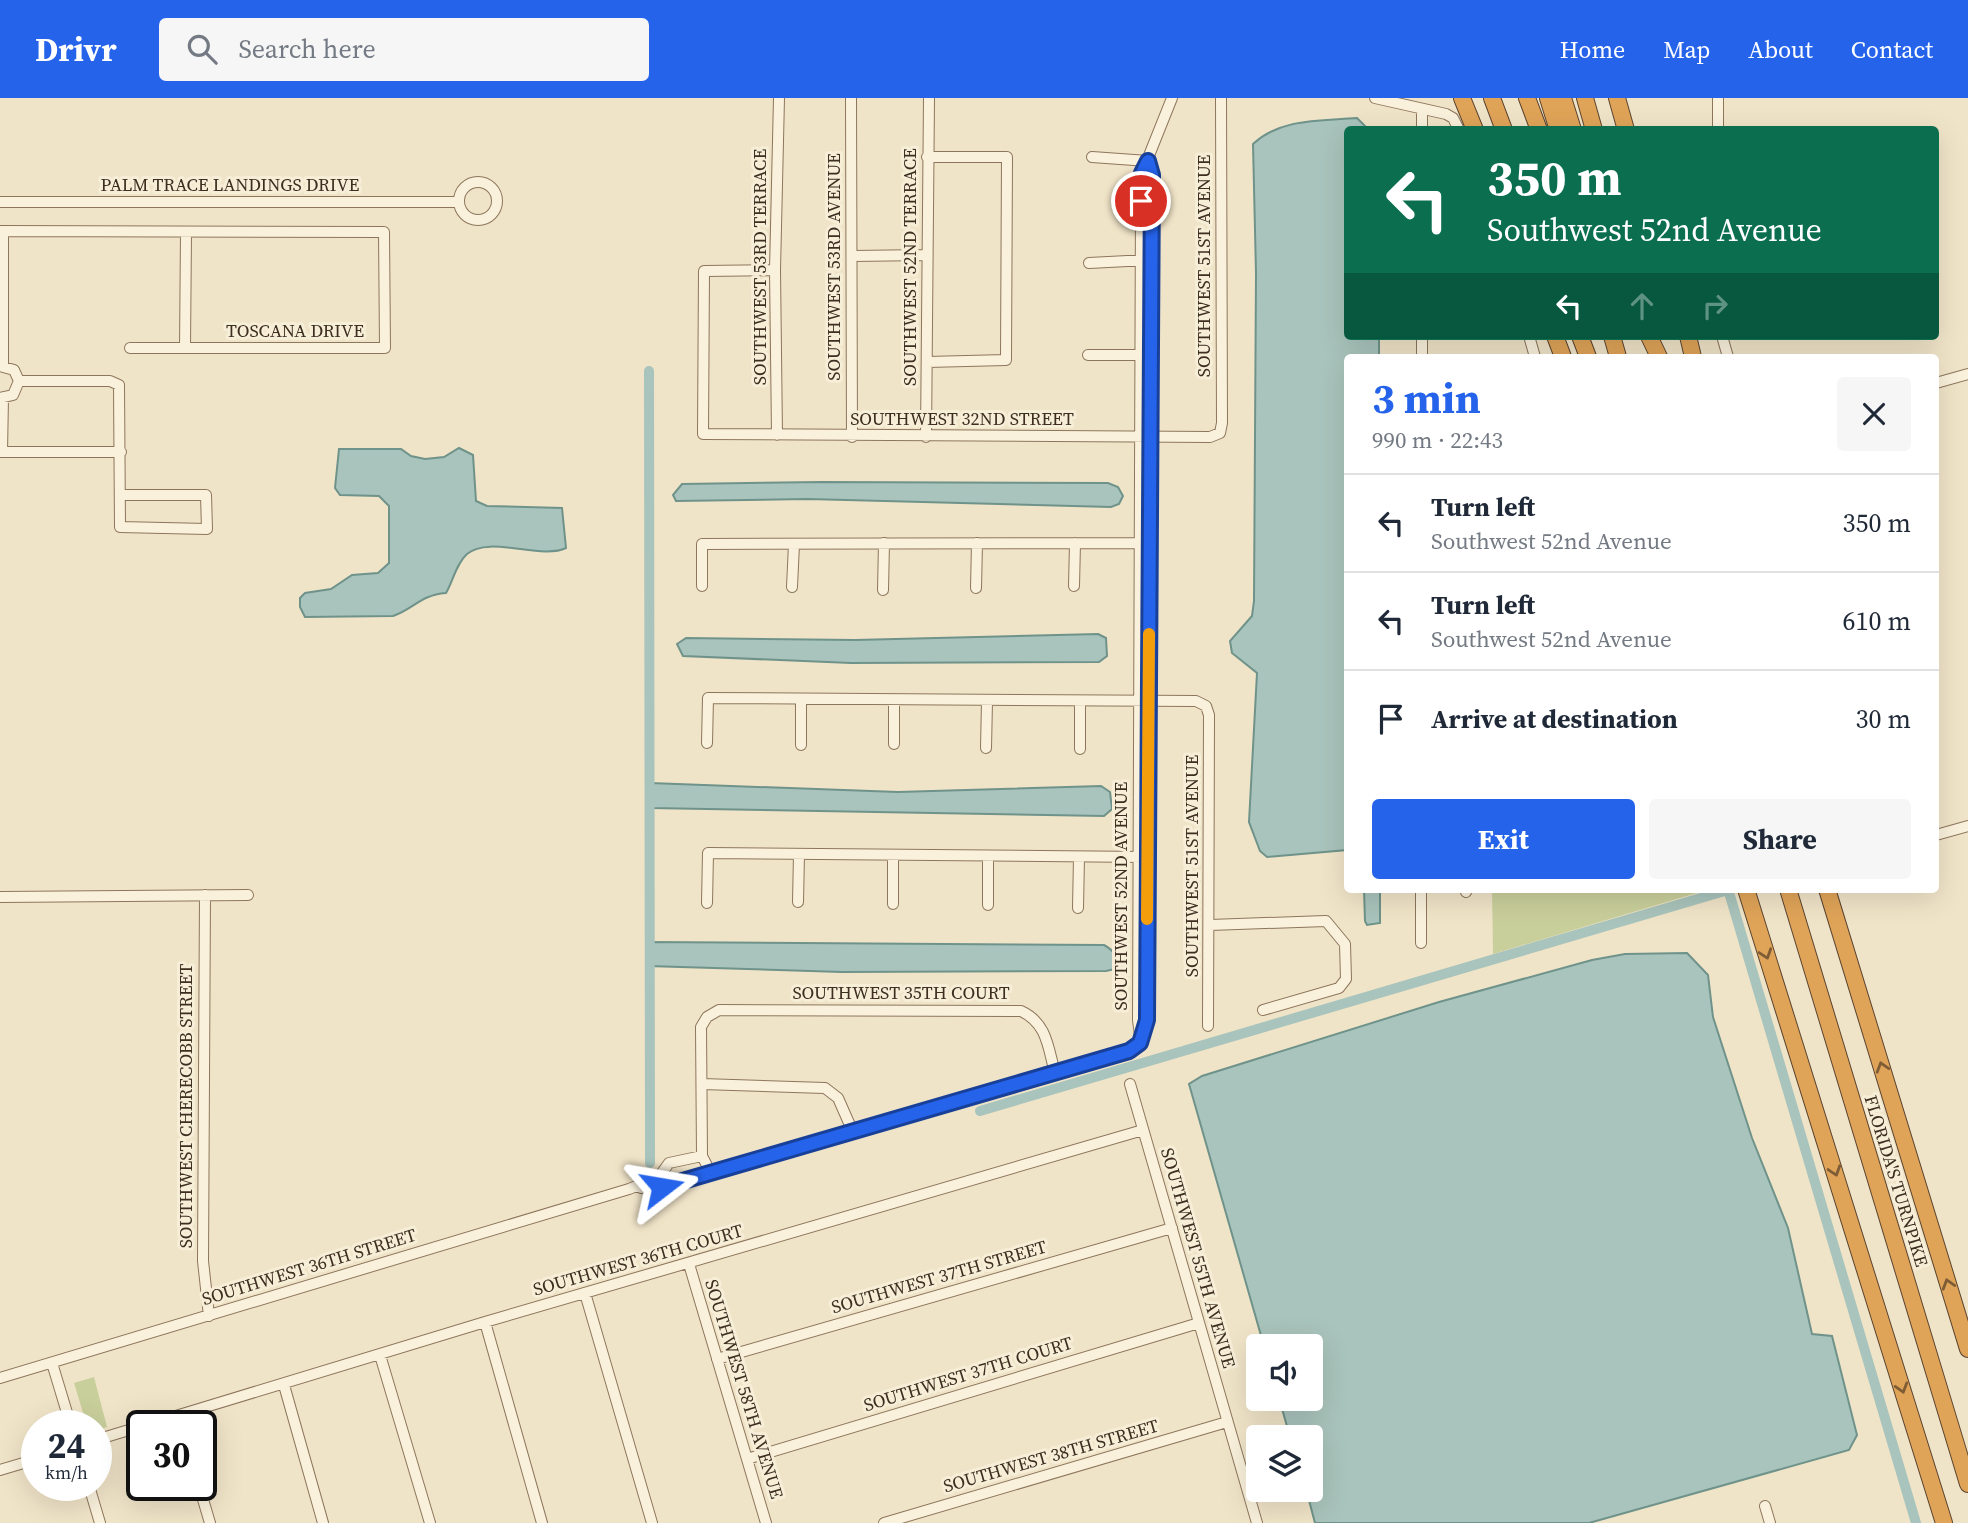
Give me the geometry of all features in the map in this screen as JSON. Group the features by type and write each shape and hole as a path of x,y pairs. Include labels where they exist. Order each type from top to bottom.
{"highway":[{"path":"1462,98 1473,126"},
{"path":"1492,98 1502,126"},
{"path":"1527,98 1538,126"},
{"path":"1548,98 1557,126"},
{"path":"1563,98 1572,126"},
{"path":"1585,98 1593,126"},
{"path":"1616,98 1625,126"},
{"path":"1747,893 1944,1523"},
{"name":"FLORIDA'S TURNPIKE","path":"1789,893 1968,1484"},
{"name":"FLORIDA'S TURNPIKE","path":"1828,893 1968,1349"}],"street":[{"name":"SOUTHWEST 53RD TERRACE","path":"777,435 775,270 779,98"},
{"name":"SOUTHWEST 53RD AVENUE","path":"851,98 852,437"},
{"name":"SOUTHWEST 52ND TERRACE","path":"926,437 925,255 929,98"},
{"name":"SOUTHWEST 52ND AVENUE","path":"1140,1043 1147,1020 1143,702 1145,260 1152,175 1148,161 1172,98"},
{"name":"SOUTHWEST 51ST AVENUE","path":"1220,433 1221,98"},
{"path":"1375,98 1453,118 1457,126"},
{"path":"1717,126 1718,98"},
{"path":"1422,109 1422,126"},
{"path":"927,157 1007,157 1006,360 927,362"},
{"path":"1092,157 1148,161"},
{"name":"PALM TRACE LANDINGS DRIVE","path":"0,202 459,202"},
{"path":"1,231 1,366 14,370 19,381"},
{"name":"TOSCANA DRIVE","path":"1,231 384,232 385,348 130,348"},
{"path":"185,348 186,232"},
{"path":"853,256 925,255"},
{"path":"1089,263 1145,260"},
{"name":"SOUTHWEST 32ND STREET","path":"775,270 704,271 703,434 852,437 1210,437 1220,433"},
{"path":"1088,355 1145,355"},
{"path":"1939,382 1968,374"},
{"path":"19,381 110,381 121,389 120,527 206,529 206,495 121,495"},
{"path":"19,381 12,395 2,398 1,452 121,452"},
{"path":"702,586 702,544 1144,542"},
{"path":"883,590 884,543"},
{"path":"976,588 977,543"},
{"path":"1074,586 1075,543"},
{"path":"792,587 794,544"},
{"path":"708,743 708,698 1143,702"},
{"path":"801,699 801,745"},
{"path":"894,700 894,744"},
{"path":"986,748 987,701"},
{"path":"1080,701 1080,749"},
{"name":"SOUTHWEST 51ST AVENUE","path":"1143,702 1196,701 1206,706 1209,715 1208,1026"},
{"path":"1939,834 1968,826"},
{"path":"707,903 708,853 1143,857"},
{"path":"798,902 799,854"},
{"path":"893,855 893,904"},
{"path":"988,856 988,905"},
{"path":"1078,908 1079,857"},
{"path":"1420,943 1421,893"},
{"name":"SOUTHWEST CHERECOBB STREET","path":"205,895 203,1261 209,1316"},
{"path":"0,897 248,895"},
{"path":"1210,925 1326,921 1345,944 1346,979 1339,988 1263,1010"},
{"name":"SOUTHWEST 35TH COURT","path":"702,1084 701,1027 707,1017 719,1010 1021,1011 1035,1017 1043,1027 1055,1073"},
{"name":"SOUTHWEST 36TH STREET","path":"629,1189 662,1187 696,1178 710,1171 1129,1051 1140,1043"},
{"path":"710,1171 702,1156 702,1084 825,1088 838,1098 853,1132"},
{"name":"SOUTHWEST 55TH AVENUE","path":"1130,1084 1257,1523"},
{"name":"SOUTHWEST 36TH COURT","path":"212,1410 485,1322 1143,1130"},
{"name":"SOUTHWEST 36TH STREET","path":"0,1378 629,1189 659,1177 669,1163 702,1156"},
{"path":"679,1181 687,1170 688,1158"},
{"name":"SOUTHWEST 37TH STREET","path":"717,1359 1172,1228"},
{"name":"SOUTHWEST 58TH AVENUE","path":"689,1264 766,1523"},
{"path":"585,1293 652,1523"},
{"path":"485,1322 542,1523"},
{"name":"SOUTHWEST 37TH COURT","path":"747,1459 1199,1324"},
{"path":"380,1355 430,1523"},
{"path":"52,1363 66,1410"},
{"path":"284,1385 323,1523"},
{"name":"SOUTHWEST 38TH STREET","path":"884,1523 1227,1422"},
{"path":"0,1470 21,1464"},
{"path":"93,1501 100,1523"},
{"path":"203,1501 210,1523"},
{"path":"1765,1506 1770,1523"}],"green space":[{"path":"1492,893 1697,893 1493,954"},
{"path":"94,1377 103,1410 82,1410 74,1383"}],"water":[{"path":"1357,118 1365,126 1344,126 1344,340 1379,340 1379,354 1344,354 1344,850 1267,857 1260,851 1249,822 1257,673 1232,653 1230,641 1252,616 1254,601 1256,273 1253,144 1276,129 1315,121"},
{"path":"459,448 473,455 476,501 487,506 562,508 566,548 555,551 501,547 477,549 467,554 460,563 446,593 423,599 393,616 305,617 300,607 300,598 305,593 331,589 352,575 378,573 389,563 389,506 379,496 340,495 335,488 339,449 401,449 411,456 425,459 444,457"},
{"path":"1108,483 1118,487 1123,496 1119,504 1111,507 808,499 676,501 673,495 682,484"},
{"path":"1098,634 1106,638 1107,656 1099,662 851,663 683,656 677,644 686,638 855,640"},
{"path":"650,783 898,792 1101,786 1110,792 1112,809 1104,816 650,808"},
{"path":"1364,893 1380,893 1380,923 1367,925"},
{"path":"648,942 1104,945 1111,949 1116,964 1115,969 1106,971 842,972 648,966"},
{"path":"1687,953 1708,975 1713,1017 1752,1138 1788,1228 1812,1334 1832,1336 1857,1435 1849,1450 1589,1523 1315,1523 1309,1502 1323,1502 1323,1425 1287,1425 1283,1411 1323,1411 1323,1334 1261,1334 1189,1084 1202,1076 1439,1002 1592,960 1625,954"}],"waterway":[{"path":"649,371 650,1163"},
{"path":"980,1111 1718,893"},
{"path":"1729,893 1916,1523"}],"slow traffic":[{"path":"1147,919 1149,634"}],"route":[{"path":"662,1187 1129,1051 1140,1043 1147,1020 1152,175 1148,161 1142,173 1141,201"}]}
